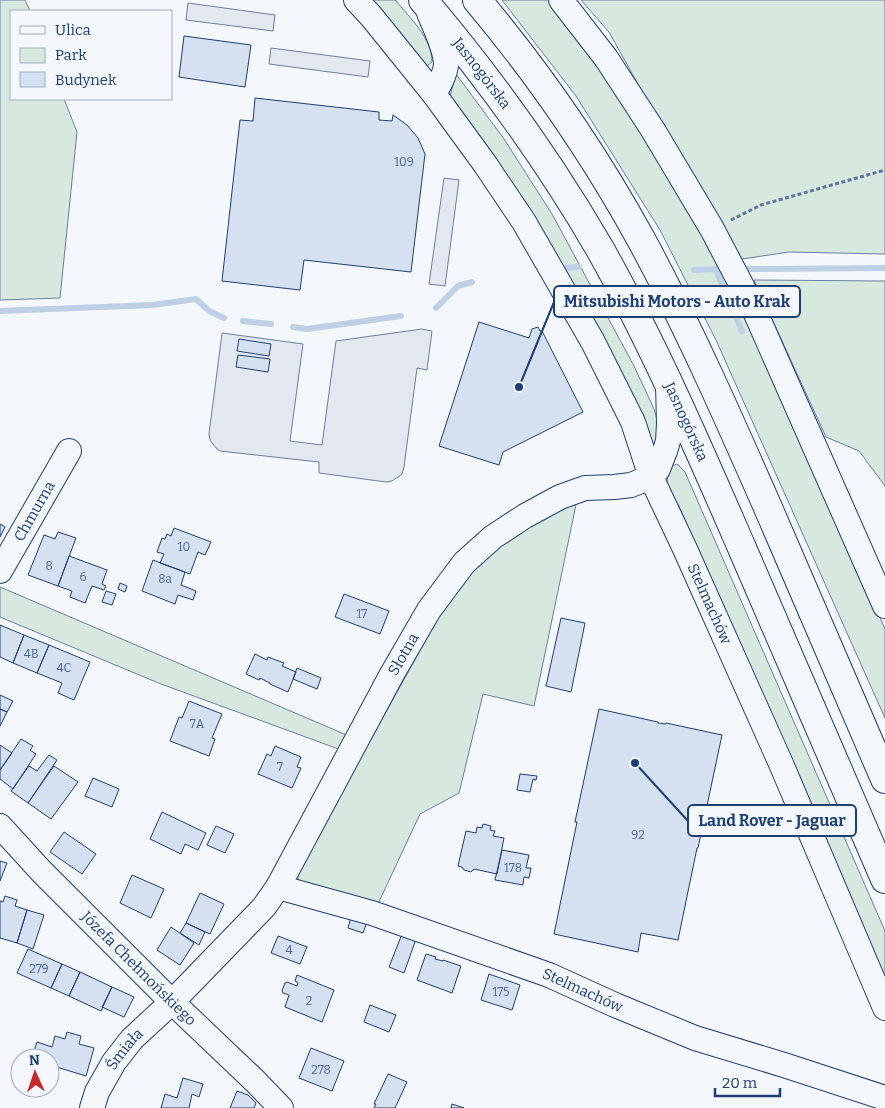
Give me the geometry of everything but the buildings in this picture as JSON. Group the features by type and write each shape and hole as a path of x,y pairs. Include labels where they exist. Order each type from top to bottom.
{"main road":[{"path":"477,0 520,54 558,107 597,165 642,241 699,354 745,455 885,779"},
{"name":"Jasnogórska","path":"424,1 472,59 524,130 552,172 621,288 668,382 713,481 885,879"}],"street":[{"name":"Stelmachów","path":"356,0 434,94 485,164 524,222 593,342 633,422 651,477 782,766 885,1008"},
{"path":"561,0 606,58 648,122 712,229 753,307 885,606"},
{"path":"424,1 443,48 446,66 434,94"},
{"path":"651,477 658,469 668,441 668,382"},
{"name":"Chmurna","path":"0,571 69,451"},
{"name":"Słotna","path":"172,1002 264,907 278,887 392,674 429,610 464,563 492,537 560,497 585,488 631,485 651,477"},
{"name":"Józefa Chełmońskiego","path":"0,826 42,872 172,1002 228,1053 281,1108"},
{"name":"Stelmachów","path":"278,887 372,913 549,975 695,1038 885,1098"},
{"name":"Śmiała","path":"92,1108 97,1092 114,1062 132,1039 172,1002"}],"path":[{"path":"712,229 761,205 885,170"}],"green space":[{"path":"0,0 25,0 30,10 10,10 10,100 64,100 77,132 60,298 0,300"},
{"path":"367,0 395,0 424,37 431,53 432,62 427,66 422,64"},
{"path":"502,0 553,0 669,172 746,312 885,629 885,718 716,340 660,230 576,96"},
{"path":"581,0 885,0 885,254 789,252 742,259 697,190 609,32"},
{"path":"456,74 504,139 552,214 634,366 654,409 661,434 659,443 652,450 450,96"},
{"path":"754,280 885,281 885,486 859,451 826,437"},
{"path":"677,464 685,472 885,931 885,981 678,504 670,495 667,486 669,472 672,466"},
{"path":"577,500 534,706 483,694 459,793 420,814 377,906 303,887 296,874 442,611 472,568 511,536"},
{"path":"0,587 349,736 344,751 161,684 0,617"}],"shaded area":[{"path":"188,3 275,15 273,31 186,20"},
{"path":"271,48 370,61 368,77 269,64"},
{"path":"444,178 459,180 445,286 429,284"},
{"path":"422,329 432,331 427,370 417,368 404,467 402,474 392,481 386,482 319,473 319,462 220,451 210,440 209,434 222,333 303,344 290,441 322,445 336,341"}],"waterway":[{"path":"564,268 579,267"},
{"path":"748,269 885,268"},
{"path":"694,270 720,269"},
{"path":"716,270 742,331"},
{"path":"436,308 458,286 472,282"},
{"path":"0,311 152,305 196,299 209,311 224,318"},
{"path":"293,327 307,329 401,316"},
{"path":"243,321 271,324"}],"place":[{"name":"Mitsubishi Motors - Auto Krak","path":"519,387"},
{"name":"Land Rover - Jaguar","path":"635,763"}]}
